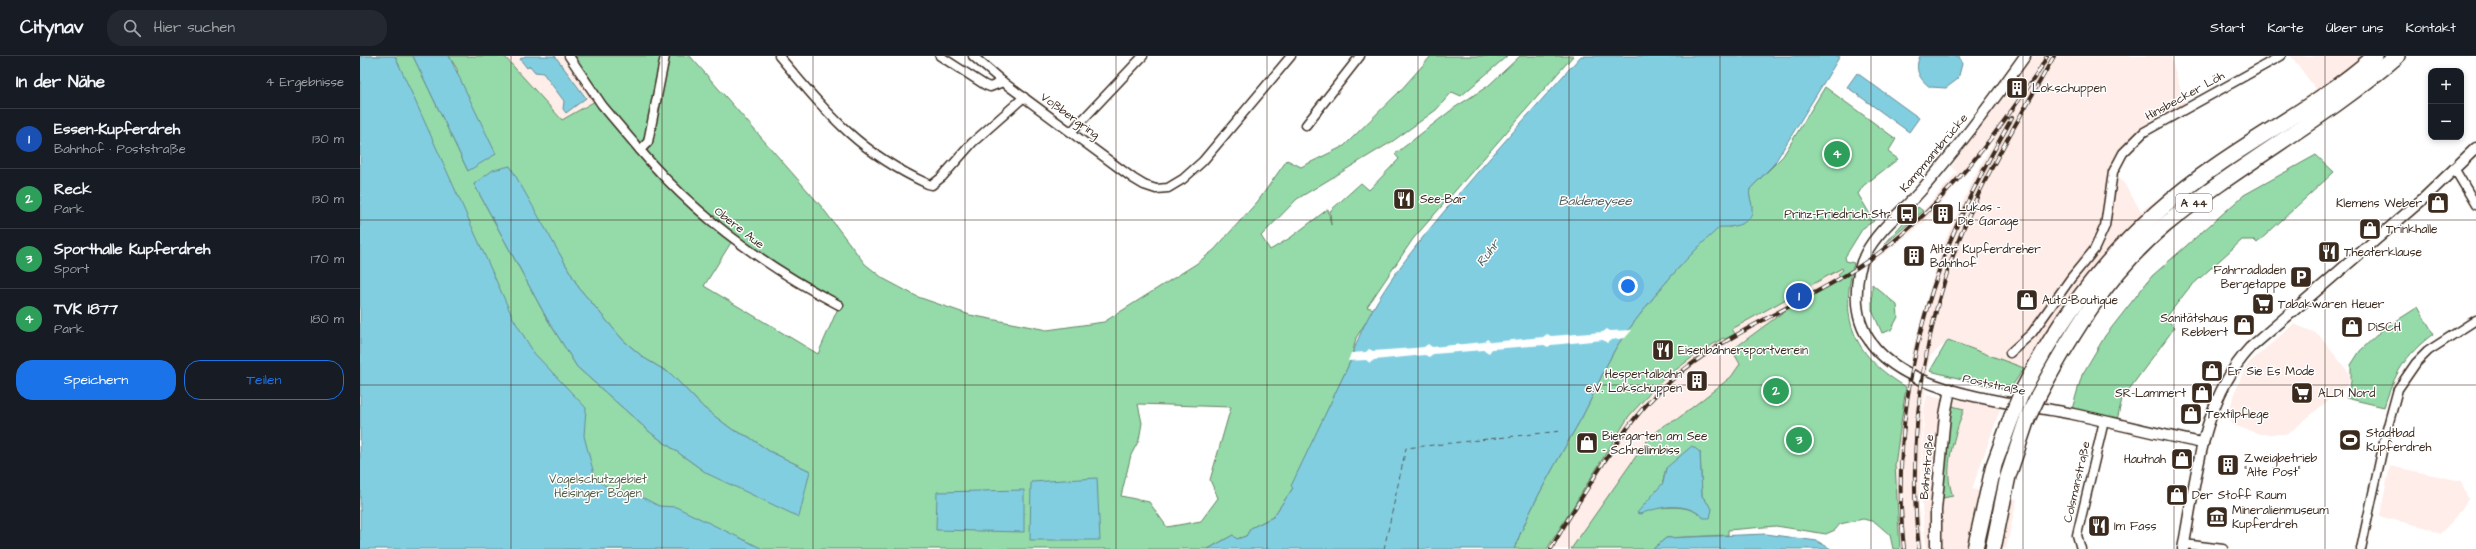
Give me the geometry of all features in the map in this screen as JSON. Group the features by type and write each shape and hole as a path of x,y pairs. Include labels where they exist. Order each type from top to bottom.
{"highway":[{"name":"A 44","path":"1975,549 1986,492 2012,416 2022,392 2040,357 2062,320 2086,287 2122,245 2153,216 2215,166 2312,103 2375,56"},
{"name":"A 44","path":"1993,549 2003,497 2027,419 2076,327 2100,295 2164,226 2226,178 2325,114 2397,56"}],"street":[{"name":"Obere Aue","path":"569,56 602,105 640,150 685,197 733,240 765,262 838,305"},
{"path":"640,150 648,142 665,56"},
{"name":"Voßbergring","path":"779,56 845,131 884,161 928,184 932,185 942,177 972,143 1024,97 1144,186 1156,189 1168,188 1184,179 1203,161 1291,56"},
{"path":"940,56 985,85 990,87 1003,82"},
{"path":"973,56 1003,82 1024,97"},
{"path":"1072,132 1143,56"},
{"path":"1306,125 1360,56"},
{"name":"Kampmannbrücke","path":"1860,269 1869,248 1922,189 1973,128 2025,56"},
{"name":"Hinsbecker Löh","path":"2010,353 2032,333 2071,278 2094,250 2105,226 2113,172 2123,154 2144,132 2281,56"},
{"path":"2224,549 2183,547 2203,443 2221,392 2236,363 2250,348 2311,297 2476,148"},
{"path":"2454,168 2476,205"},
{"name":"Poststraße","path":"1860,269 1858,311 1871,342 1891,365 1918,379 1950,389 2203,443"},
{"path":"2361,549 2386,433 2398,389 2416,362 2428,352 2476,320"},
{"name":"Bahnstraße","path":"1936,549 1936,510 1941,474 1945,415 1950,389"},
{"name":"Colsmanstraße","path":"2081,549 2077,535 2104,421"}],"shaded area":[{"path":"504,56 567,56 597,100 562,120"},
{"path":"2031,56 2173,56 2171,58 2187,110 2145,135 2127,153 2116,171 2141,211 2316,89 2291,56 2363,56 2347,72 2142,216 2086,275 2024,368 1948,341 1930,356 1923,408 1919,507 1923,549 1900,549 1895,465 1912,351 1941,250 1975,175 1995,139 1926,221 1875,260 1885,244 1923,211 1957,172 1951,167"},
{"path":"1842,267 1843,270 1839,273 1841,280 1786,310 1732,350 1740,364 1731,377 1676,420 1664,425 1646,442 1571,549 1547,549 1629,416 1660,382 1690,359 1734,333 1732,329"},
{"path":"2294,324 2318,334 2349,373 2350,382 2288,434 2260,434 2233,425 2229,418 2229,410 2241,377 2249,363"},
{"path":"1927,395 2001,407 1972,489 2017,499 2006,549 1926,549 1922,508 1924,409"},
{"path":"2390,466 2461,481 2468,499 2457,516 2440,534 2428,528 2382,517 2380,515"}],"green space":[{"name":"Vogelschutzgebiet Heisinger Bogen","path":"360,56 413,56 468,171 457,69 449,56 504,56 562,120 597,100 621,131 732,241 704,286 818,354 838,308 716,224 642,149 668,56 690,56 821,206 865,264 884,279 918,297 970,315 1047,330 1104,322 1196,264 1214,250 1258,201 1287,160 1301,167 1344,146 1399,92 1431,56 1507,56 1461,96 1452,92 1436,110 1393,141 1297,199 1261,236 1270,250 1290,238 1328,209 1331,225 1330,211 1361,183 1369,190 1399,159 1395,154 1454,108 1488,86 1520,56 1573,56 1413,239 1367,307 1374,309 1356,338 1351,360 1292,486 1293,488 1273,517 1251,528 1246,536 1237,539 1233,535 1208,549 563,549","holes":["474,184 559,253 579,288 623,340 644,358 671,374 704,408 733,430 749,437 769,451 810,471 708,474 651,433 577,367 546,317","1138,404 1231,407 1210,480 1218,498 1201,521 1167,527 1149,502 1121,496 1131,455 1139,440 1142,423"]},
{"path":"570,56 663,56 648,138 640,148 617,122"},
{"path":"1825,87 1896,139 1888,152 1898,159 1863,186 1858,194 1874,221 1863,228 1845,257 1846,261 1854,263 1848,303 1850,320 1855,336 1863,350 1875,363 1906,387 1895,465 1900,549 1893,549 1890,535 1875,522 1863,519 1840,524 1835,530 1826,534 1776,526 1728,530 1728,535 1666,538 1653,549 1571,549 1646,442 1664,425 1676,420 1731,377 1740,364 1732,350 1786,310 1841,280 1838,274 1843,270 1842,268 1732,329 1735,334 1725,339 1723,338 1690,359 1660,382 1629,416 1547,549 1514,549 1537,498 1582,417 1619,343 1655,296 1697,248 1720,226 1731,227 1752,207 1749,194 1750,189 1783,156","holes":["1700,452 1702,496 1712,509 1704,518 1688,509 1676,507 1657,508 1666,468"]},
{"path":"2316,155 2334,172 2257,243 2254,240 2242,240 2189,288 2165,319 2175,327 2122,399 2117,420 2072,409 2082,375 2105,336 2152,276 2244,195"},
{"path":"1918,207 1923,211 1885,244 1908,217 1910,218"},
{"path":"1872,284 1897,305 1898,317 1891,330 1882,333 1872,310"},
{"path":"2418,307 2433,334 2415,350 2402,366 2392,384 2384,407 2346,398 2351,382 2351,365 2360,351 2382,330"},
{"path":"1948,340 2024,368 2009,391 1930,371"},
{"path":"1952,406 1964,409 1949,463 1950,486 1953,496 1943,498 1948,425"}],"water":[{"path":"360,56 395,56 513,318 534,353 586,408 584,436 595,478 606,486 636,494 659,506 676,507 763,549 360,549"},
{"path":"413,56 449,56 496,154 468,171"},
{"path":"525,56 555,56 586,98 566,113 563,109 564,101 543,73 535,72 530,66 527,68 520,59"},
{"name":"Baldeneysee","path":"1581,56 1840,56 1774,164 1750,189 1749,194 1752,213 1750,218 1736,226 1720,227 1708,238 1665,284 1619,343 1582,417 1537,498 1514,549 1208,549 1233,535 1237,539 1246,536 1251,528 1273,517 1293,488 1291,486 1351,360 1367,320 1391,280 1419,242 1447,208"},
{"path":"1920,56 1959,56 1962,64 1958,79 1946,88 1930,87 1920,77 1917,65"},
{"path":"1857,73 1919,118 1909,132 1847,87"},
{"path":"510,166 579,288 623,340 644,358 671,374 704,408 733,430 749,437 769,451 810,471 799,517 708,474 651,433 577,367 546,317 474,184 493,170"},
{"path":"1692,446 1700,452 1702,496 1712,509 1710,518 1704,518 1689,509 1681,507 1665,507 1640,514 1637,513 1663,483 1666,468"},
{"path":"1097,478 1100,540 1030,540 1031,482"},
{"path":"1024,490 1024,532 936,530 937,492"},
{"path":"1766,534 1817,541 1831,549 1653,549 1666,538"}],"pier":[{"path":"1607,329 1610,331 1632,330 1625,338 1611,340 1607,343 1603,340 1551,345 1548,347 1544,345 1492,349 1489,353 1484,350 1433,354 1429,357 1425,355 1374,360 1370,363 1366,360 1348,361 1351,353 1366,352 1369,349 1373,351 1414,348 1424,347 1428,344 1432,347 1484,342 1487,339 1491,342 1543,337 1547,334 1551,336 1603,332"}],"ferry route":[{"path":"1384,549 1406,448 1561,431"}],"railway":[{"path":"2038,73 2047,56"},
{"path":"1919,549 1915,503 1915,457 1918,410 1924,364 1934,319 1947,274 1962,231 1981,189 2007,139 2054,56"},
{"path":"1551,549 1617,443 1631,423 1663,387 1682,371 1728,340 1862,265 1904,233 1927,212 1968,167 2006,119 2041,68"},
{"path":"1904,549 1901,512 1903,437 1907,399 1922,325 1952,236 1976,185 2012,118"}],"place":[{"name":"Lokschuppen","path":"2017,88"},
{"name":"TVK 1877","path":"1837,154"},
{"name":"See-Bar","path":"1404,199"},
{"name":"Klemens Weber","path":"2438,203"},
{"name":"Prinz-Friedrich-Str.","path":"1907,214"},
{"name":"Lukas - Die Garage","path":"1943,214"},
{"name":"Trinkhalle","path":"2370,229"},
{"name":"Theaterklause","path":"2329,252"},
{"name":"Alter Kupferdreher Bahnhof","path":"1914,256"},
{"name":"Fahrradladen Bergetappe","path":"2301,277"},
{"name":"Essen-Kupferdreh","path":"1799,296"},
{"name":"Auto-Boutique","path":"2027,300"},
{"name":"Tabakwaren Heuer","path":"2263,304"},
{"name":"Sanitätshaus Rebbert","path":"2244,325"},
{"name":"DiSCH","path":"2352,327"},
{"name":"Eisenbahnersportverein","path":"1663,350"},
{"name":"Er Sie Es Mode","path":"2212,371"},
{"name":"Hespertalbahn e.V. Lokschuppen","path":"1697,381"},
{"name":"Reck","path":"1776,391"},
{"name":"SR-Lammert","path":"2202,393"},
{"name":"ALDI Nord","path":"2302,393"},
{"name":"Textilpflege","path":"2191,414"},
{"name":"Sporthalle Kupferdreh","path":"1799,440"},
{"name":"Stadtbad Kupferdreh","path":"2350,440"},
{"name":"Biergarten am See - Schnellimbiss","path":"1587,443"},
{"name":"Hautnah","path":"2182,459"},
{"name":"Zweigbetrieb \"Alte Post\"","path":"2228,465"},
{"name":"Der Stoff Raum","path":"2177,495"},
{"name":"Mineralienmuseum Kupferdreh","path":"2217,517"},
{"name":"Im Fass","path":"2099,526"}],"water label":[{"name":"Ruhr","path":"1488,253"}]}
